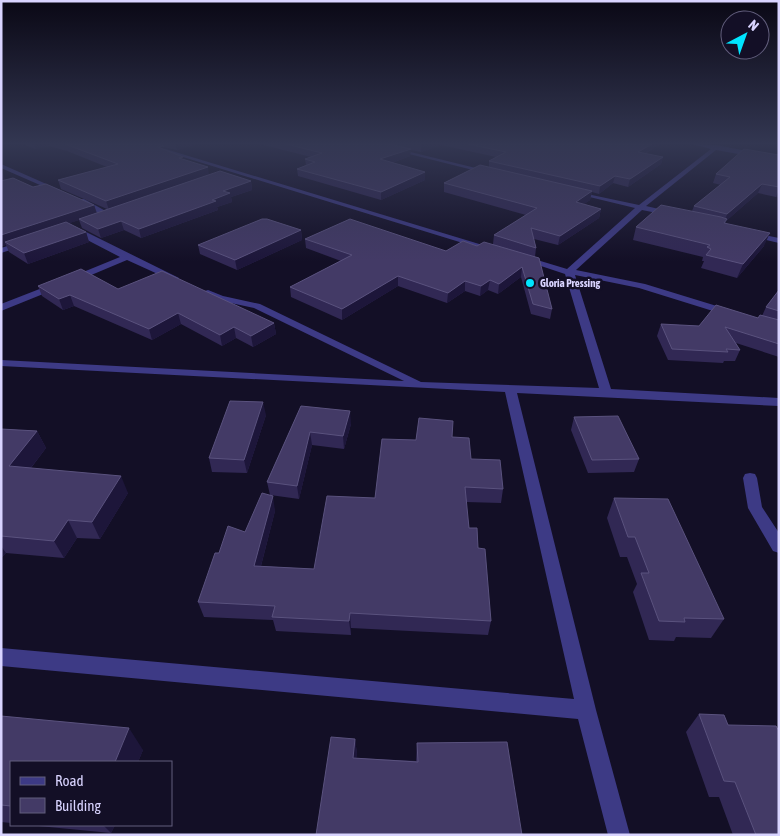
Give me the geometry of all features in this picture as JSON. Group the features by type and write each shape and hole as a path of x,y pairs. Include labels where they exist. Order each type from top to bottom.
{"street":[{"path":"40,183 66,194"},
{"path":"278,183 502,252"},
{"path":"569,272 640,208 671,183"},
{"path":"564,189 678,217"},
{"path":"74,198 108,214"},
{"path":"98,217 117,211"},
{"path":"70,227 127,257 220,298 257,306 423,386"},
{"path":"744,232 779,241"},
{"path":"1,251 36,239"},
{"path":"512,255 569,272 599,276 642,286 736,315"},
{"path":"1,308 127,257"},
{"path":"569,272 606,392"},
{"path":"2,364 423,386 606,392 779,402"},
{"path":"510,390 586,710 619,835"},
{"path":"750,478 755,508 779,547"},
{"path":"1,657 586,710"}],"building":[{"path":"1,183 24,183 33,187 46,184 94,205 1,235"},
{"path":"65,183 160,183 106,201"},
{"path":"185,183 245,183 223,191 230,193 212,200 216,201 139,229 121,221 98,229 79,219"},
{"path":"348,183 401,183 381,192"},
{"path":"444,183 558,183 592,191 576,202 601,209 560,236 531,228 536,248 494,235 537,208"},
{"path":"587,183 604,183 600,186"},
{"path":"723,183 779,183 779,187 762,184 727,214 694,206"},
{"path":"661,205 721,217 727,219 724,223 770,233 743,264 706,255 711,249 707,247 710,245 636,227"},
{"path":"262,219 301,230 235,260 198,245"},
{"path":"350,219 446,251 463,241 477,246 484,242 539,258 552,309 533,304 522,267 499,284 490,280 481,286 465,281 448,293 398,276 342,309 290,287 352,255 305,239"},
{"path":"66,222 86,232 24,253 5,242"},
{"path":"81,269 118,289 162,271 274,323 251,336 234,327 220,335 178,313 149,329 70,295 59,299 38,286"},
{"path":"779,290 779,311 766,307"},
{"path":"716,305 758,318 760,315 779,320 779,344 725,327 740,350 726,349 728,352 672,349 661,324 699,326"},
{"path":"230,401 263,402 244,460 209,458"},
{"path":"301,406 350,411 343,436 310,432 297,486 267,482"},
{"path":"618,416 639,459 592,460 574,417"},
{"path":"419,418 453,421 452,437 469,438 471,459 500,460 503,489 465,487 469,528 477,528 478,548 485,549 491,621 350,613 349,621 272,617 275,606 198,602 215,553 219,553 228,526 245,532 262,493 273,496 254,566 314,569 327,496 375,498 382,439 416,440"},
{"path":"1,429 37,431 9,466 121,476 92,522 68,520 54,541 1,536"},
{"path":"614,498 668,499 724,619 684,618 685,622 659,621 641,573 649,573 635,537 628,537"},
{"path":"699,714 724,715 728,725 776,726 779,731 779,835 756,835 735,782 724,781"},
{"path":"1,716 129,728 115,761 10,761 10,806 1,805"},
{"path":"331,737 355,739 353,758 418,762 417,743 507,742 522,835 316,835"}],"place":[{"name":"Gloria Pressing","path":"530,283"}]}
